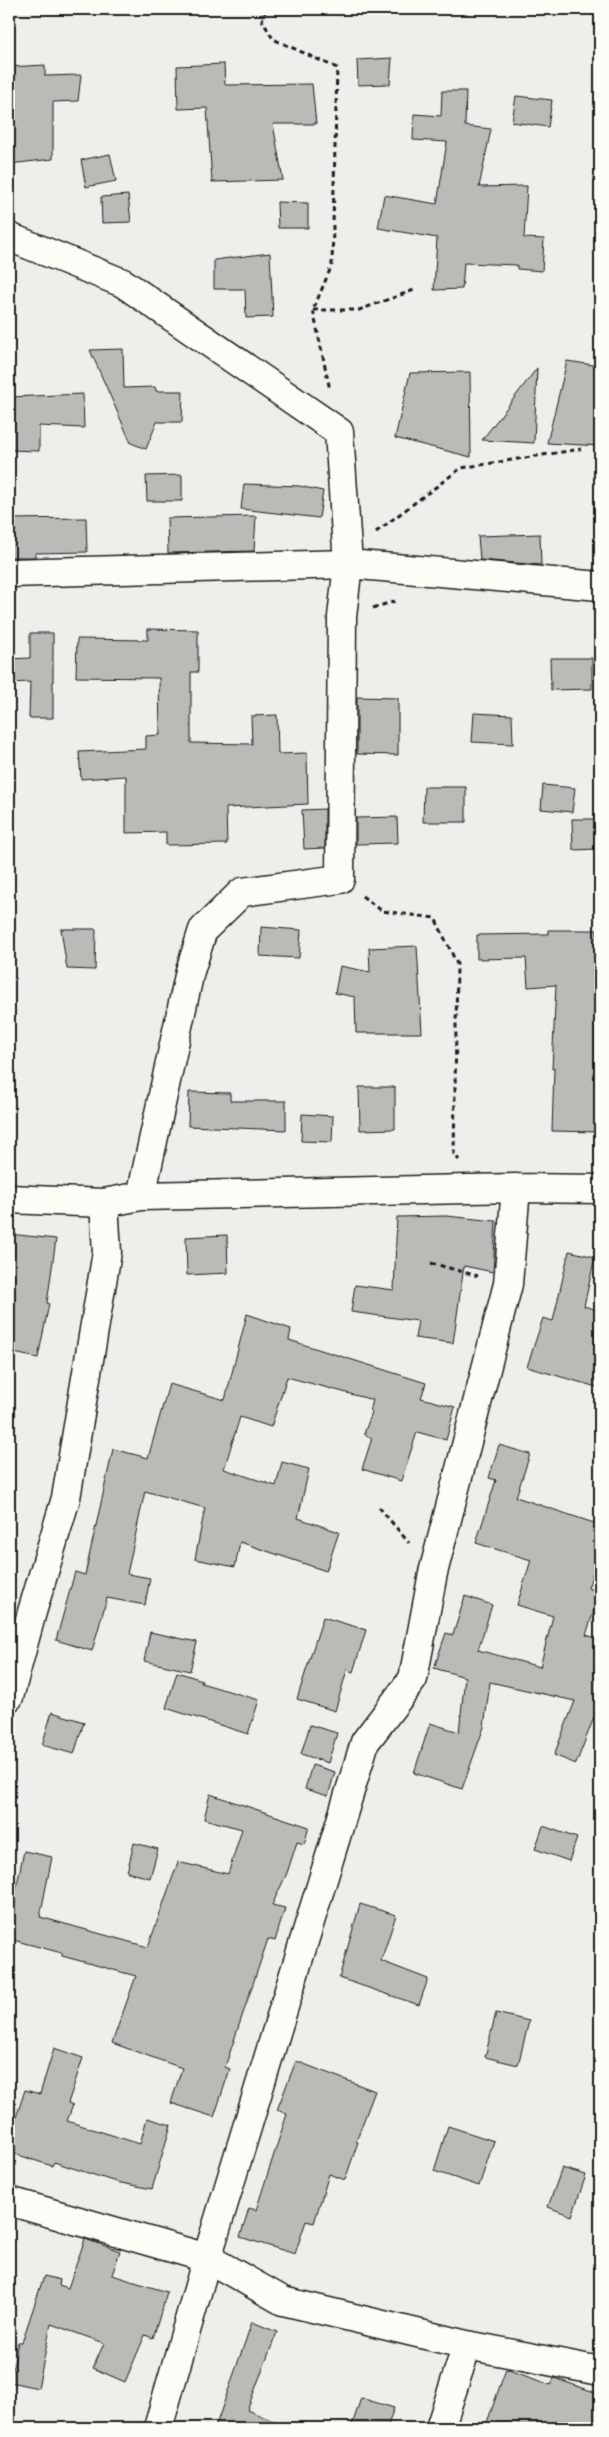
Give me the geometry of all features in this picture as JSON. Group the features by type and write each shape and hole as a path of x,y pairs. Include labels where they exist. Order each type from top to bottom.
{"street":[{"path":"9,237 122,283 339,432 348,564 342,617 340,880 242,892 203,930 190,971 140,1196"},
{"path":"9,573 348,564 600,586"},
{"path":"158,2428 207,2258 365,1742 413,1679 432,1573 508,1284 516,1188"},
{"path":"9,1199 104,1203 140,1196 516,1188 600,1189"},
{"path":"9,1697 66,1498 107,1252 104,1203"},
{"path":"9,2201 207,2258 283,2301 467,2345 600,2371"},
{"path":"440,2428 467,2345"}],"path":[{"path":"266,9 262,20 273,40 337,68 332,265 313,310 339,432"},
{"path":"313,310 359,310 417,289"},
{"path":"348,564 376,531 461,468 581,449"},
{"path":"340,880 382,911 435,918 457,964 454,1154 480,1189"},
{"path":"431,1263 508,1284"},
{"path":"379,1507 432,1573"}],"building":[{"path":"392,58 390,84 358,85 357,60"},
{"path":"224,64 225,85 312,84 316,124 273,124 283,180 212,182 207,108 178,109 177,66"},
{"path":"45,65 45,76 81,75 78,101 53,102 53,159 9,164 9,67"},
{"path":"442,91 466,91 465,126 491,129 479,187 527,186 524,238 544,239 542,271 517,269 517,265 464,263 462,289 434,290 437,238 378,228 384,195 437,204 447,142 413,140 414,114 441,116"},
{"path":"516,96 552,100 548,127 512,122"},
{"path":"110,154 116,181 86,187 81,160"},
{"path":"128,195 131,222 102,223 101,197"},
{"path":"277,202 308,203 308,228 278,228"},
{"path":"270,253 273,317 246,318 245,289 214,289 214,260"},
{"path":"123,349 124,388 155,387 156,391 183,391 182,422 157,422 146,449 131,443 90,350"},
{"path":"567,361 600,366 600,446 547,443"},
{"path":"537,368 534,443 482,440"},
{"path":"470,372 471,457 395,438 410,373"},
{"path":"83,394 84,428 39,426 39,451 9,450 9,397"},
{"path":"182,475 182,501 147,501 146,476"},
{"path":"244,484 299,486 323,491 319,518 241,509"},
{"path":"256,516 254,551 168,553 167,518"},
{"path":"86,518 87,552 35,553 35,557 9,557 9,519"},
{"path":"540,534 541,565 480,560 478,536"},
{"path":"148,629 198,630 198,672 191,672 191,743 252,744 251,716 277,715 278,754 307,753 308,804 226,808 227,844 166,845 166,832 126,833 126,776 81,779 79,752 146,749 146,736 160,735 159,678 76,677 77,639 148,640"},
{"path":"30,633 53,633 53,718 29,718 30,682 9,683 9,659 30,658"},
{"path":"550,658 592,658 592,689 551,690"},
{"path":"357,697 398,698 398,755 357,754"},
{"path":"474,713 512,715 513,744 472,742"},
{"path":"543,785 575,788 572,812 541,809"},
{"path":"424,787 466,787 466,822 423,822"},
{"path":"325,809 325,848 304,849 302,810"},
{"path":"397,817 398,843 356,844 356,818"},
{"path":"572,819 597,819 598,849 573,850"},
{"path":"261,927 301,930 299,958 260,956"},
{"path":"61,929 96,929 95,970 67,969"},
{"path":"548,930 597,930 600,1004 600,1132 552,1131 554,1068 552,1069 556,985 528,987 526,958 477,959 477,935 548,934"},
{"path":"417,946 422,1033 356,1033 355,997 335,993 340,966 370,972 369,948"},
{"path":"359,1087 395,1087 395,1129 360,1130"},
{"path":"189,1092 230,1093 230,1101 286,1101 286,1130 188,1126"},
{"path":"302,1114 333,1116 332,1142 301,1141"},
{"path":"446,1216 496,1221 493,1272 464,1266 453,1343 415,1338 418,1321 351,1312 355,1285 394,1290 397,1217"},
{"path":"9,1234 56,1239 47,1303 49,1304 38,1358 9,1352"},
{"path":"227,1235 228,1273 187,1275 186,1237"},
{"path":"569,1251 595,1257 584,1306 600,1311 600,1388 527,1367 543,1318 553,1321"},
{"path":"247,1314 291,1329 289,1340 426,1383 421,1398 455,1407 446,1440 417,1432 401,1481 362,1469 372,1438 364,1434 372,1412 370,1411 373,1400 287,1377 271,1427 240,1417 224,1469 276,1486 282,1462 309,1469 298,1518 339,1532 326,1571 240,1542 235,1567 195,1559 205,1508 145,1491 127,1574 150,1578 145,1605 107,1598 92,1651 56,1640 75,1572 85,1575 113,1449 148,1458 169,1384 225,1400"},
{"path":"499,1445 530,1454 516,1497 600,1525 600,1551 588,1588 600,1592 586,1635 600,1639 600,1707 598,1707 576,1764 554,1755 575,1701 490,1682 484,1727 462,1789 414,1773 430,1723 459,1732 465,1677 434,1668 446,1633 453,1635 465,1596 492,1605 478,1650 540,1667 553,1616 517,1605 531,1560 476,1543 496,1480 489,1478"},
{"path":"323,1617 366,1630 353,1672 347,1670 335,1711 297,1699"},
{"path":"150,1632 197,1642 190,1671 144,1661"},
{"path":"177,1672 202,1680 201,1683 259,1700 248,1734 166,1708"},
{"path":"52,1712 84,1722 74,1754 42,1745"},
{"path":"310,1725 337,1733 328,1763 301,1754"},
{"path":"312,1765 335,1772 328,1796 305,1789"},
{"path":"210,1794 309,1827 304,1844 297,1842 287,1873 272,1905 285,1908 275,1941 268,1939 225,2067 230,2069 214,2117 171,2103 182,2068 112,2043 136,1976 9,1939 9,1922 24,1851 52,1857 40,1917 148,1947 178,1862 228,1874 242,1829 204,1819"},
{"path":"543,1826 577,1838 569,1861 535,1849"},
{"path":"134,1843 158,1849 150,1878 127,1872"},
{"path":"360,1904 396,1915 381,1961 428,1979 419,2005 339,1978"},
{"path":"496,2013 529,2021 518,2065 485,2057"},
{"path":"54,2048 83,2058 68,2103 73,2105 67,2121 140,2144 147,2118 171,2125 152,2189 116,2182 54,2162 52,2166 9,2152 9,2139 25,2090 40,2094"},
{"path":"296,2061 375,2091 356,2141 358,2142 345,2180 329,2174 314,2223 306,2221 295,2254 240,2237 249,2208 256,2210 287,2114 277,2110"},
{"path":"448,2126 494,2141 479,2186 434,2171"},
{"path":"562,2168 586,2175 572,2216 548,2207"},
{"path":"85,2239 120,2251 112,2275 167,2292 153,2338 145,2335 125,2382 93,2368 104,2343 51,2324 38,2388 10,2382 18,2342 22,2342 44,2276 60,2280 59,2285 68,2288"},
{"path":"252,2322 277,2332 247,2410 290,2428 215,2428"},
{"path":"506,2369 551,2385 554,2378 600,2394 600,2428 485,2428"},
{"path":"361,2398 394,2408 387,2428 351,2428"}]}
